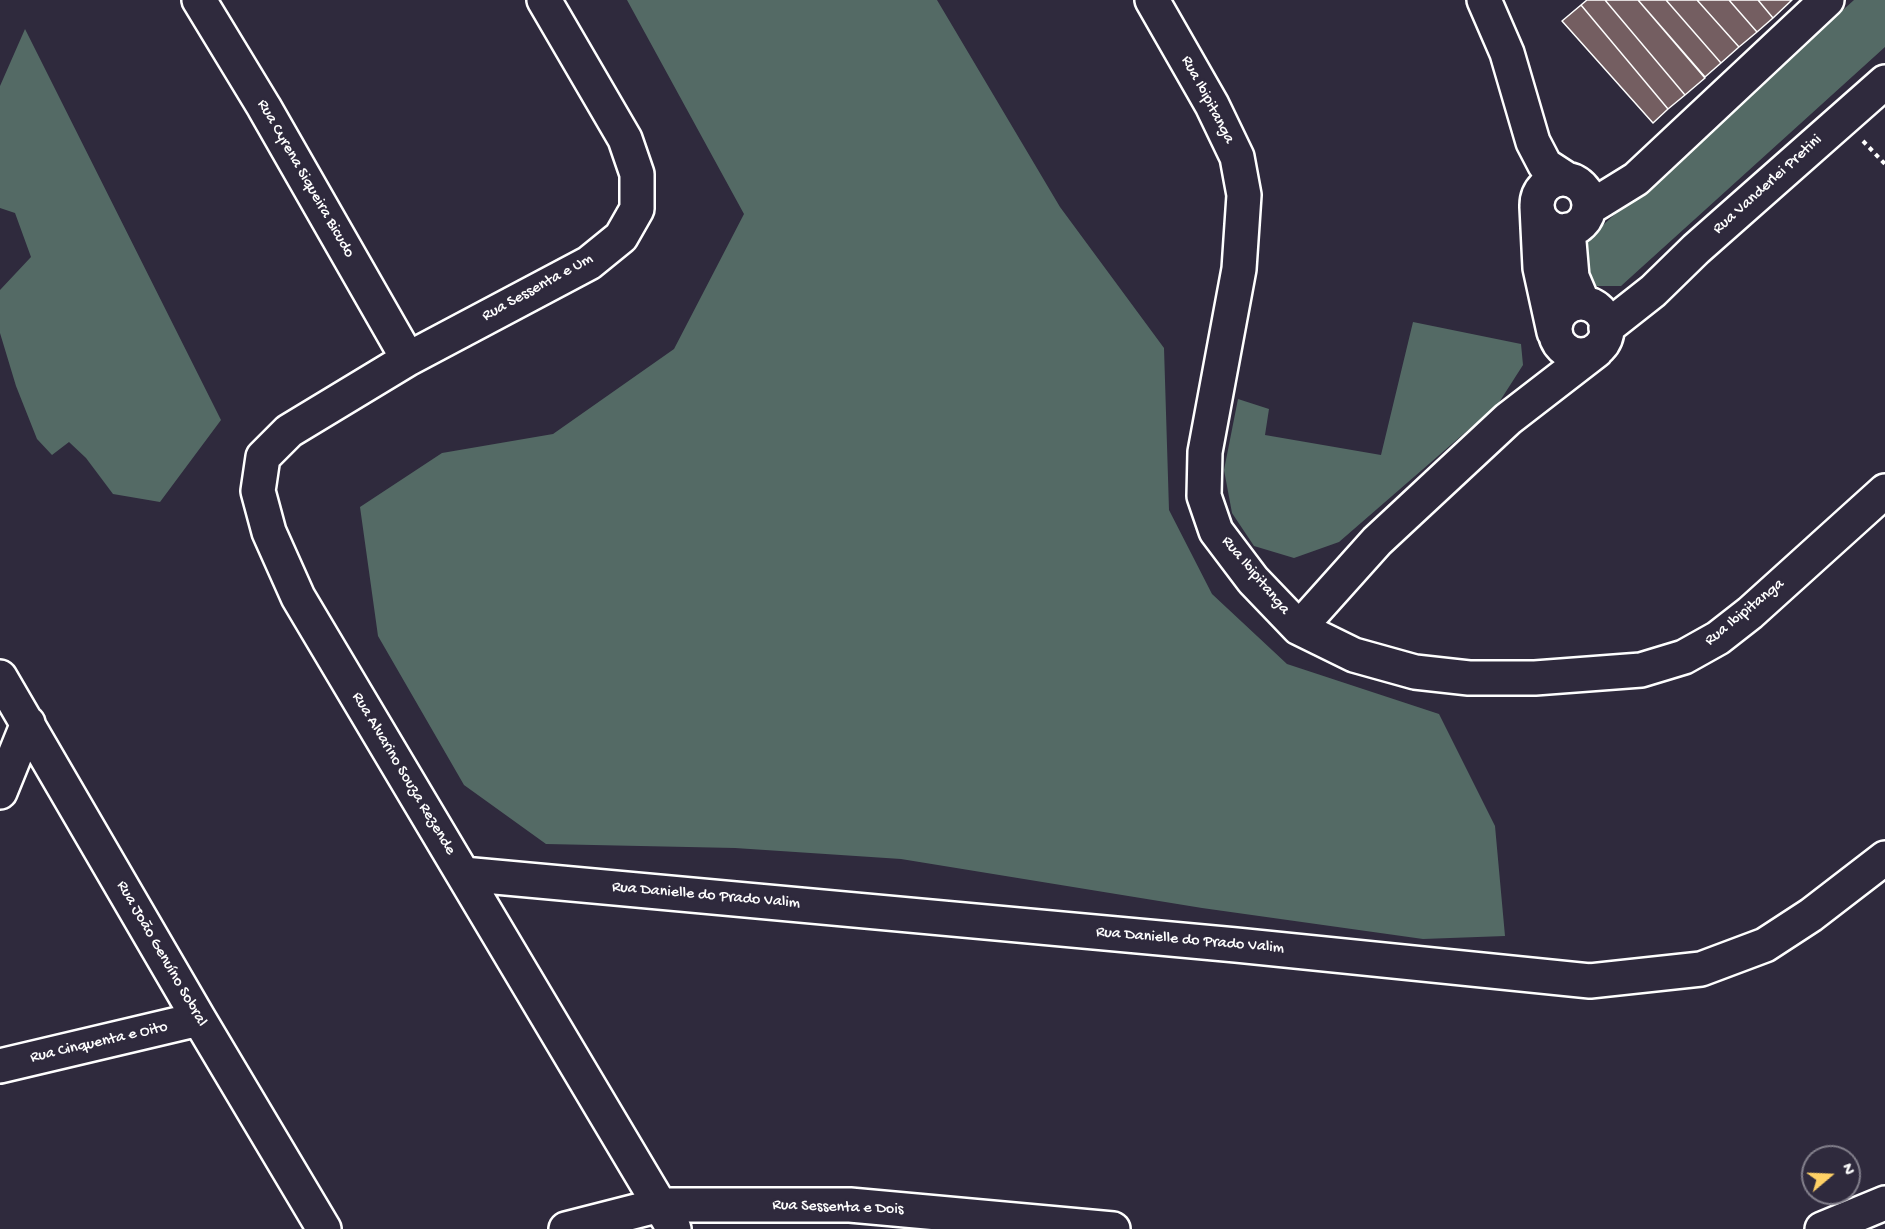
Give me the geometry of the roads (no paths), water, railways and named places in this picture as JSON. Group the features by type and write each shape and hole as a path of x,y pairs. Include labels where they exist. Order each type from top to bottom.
{"street":[{"name":"Rua Cyrena Siqueira Bicudo","path":"199,0 264,107 408,359"},
{"name":"Rua Sessenta e Um","path":"408,359 589,263 621,237 637,209 638,174 625,139 544,0"},
{"name":"Rua Ibipitanga","path":"1152,0 1212,105 1237,157 1244,195 1239,269 1205,452 1204,496 1216,531 1253,580 1299,628 1354,655 1415,672 1469,678 1535,678 1641,670 1684,657 1718,638 1750,613 1885,491"},
{"path":"1484,0 1507,53 1533,142 1563,200 1572,276 1595,322 1586,355 1564,350 1556,336 1540,268 1563,200"},
{"path":"1563,200 1636,179 1827,0"},
{"name":"Rua Vanderlei Pretini","path":"1595,322 1653,291 1696,249 1885,82"},
{"path":"1509,418 1556,336 1557,317 1568,306 1595,322"},
{"path":"1299,628 1377,541 1509,418 1595,322"},
{"name":"Rua Alvarino Souza Rezende","path":"408,359 289,431 263,457 258,490 269,532 298,597 667,1217"},
{"name":"Rua João Genuíno Sobral","path":"0,677 324,1229"},
{"path":"0,792 28,723"},
{"name":"Rua Danielle do Prado Valim","path":"463,874 1236,945 1590,981 1701,969 1765,945 1811,915 1885,858"},
{"name":"Rua Cinquenta e Oito","path":"0,1066 199,1019"},
{"path":"1822,1229 1885,1203"},
{"name":"Rua Sessenta e Dois","path":"566,1229 667,1217 850,1205 1113,1229"}]}
